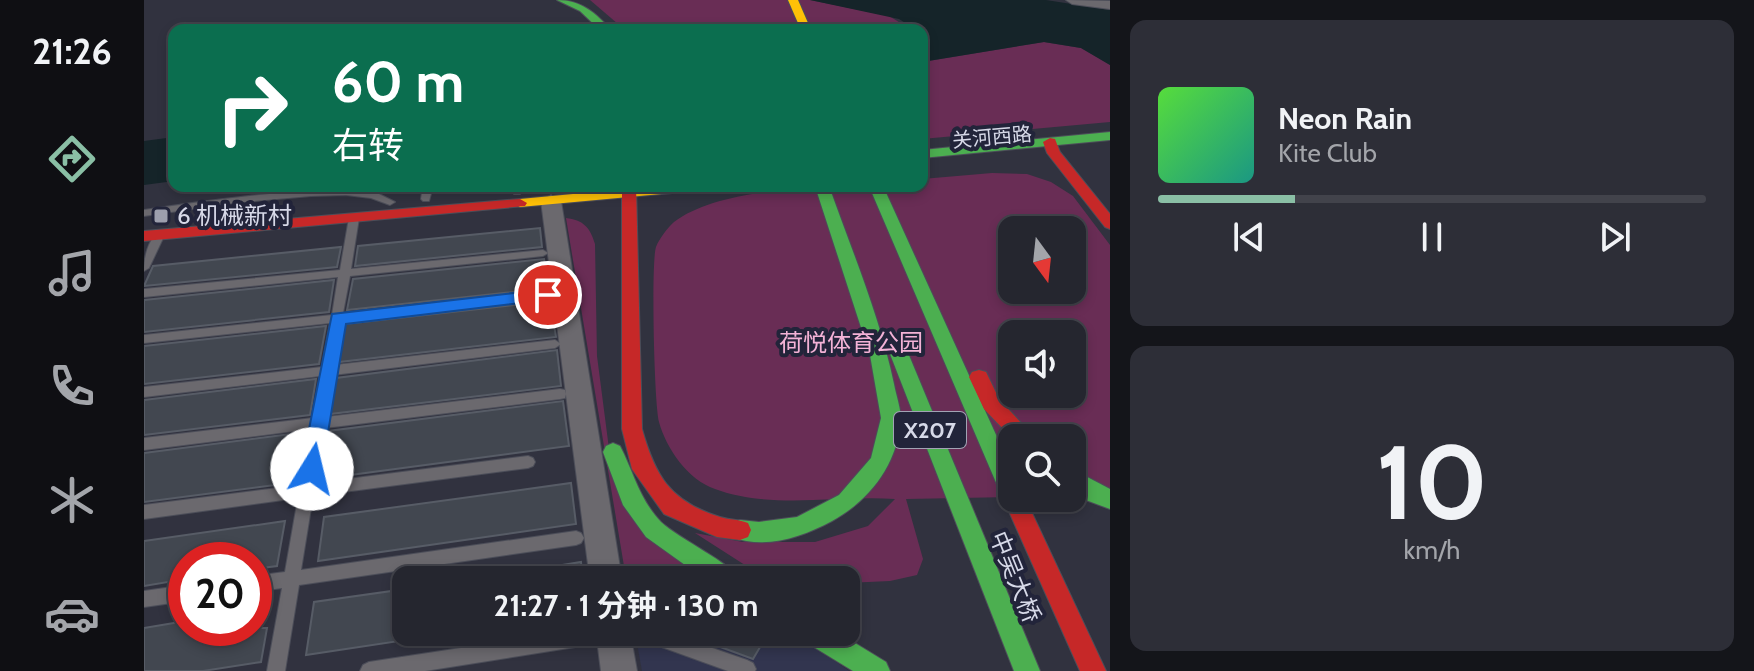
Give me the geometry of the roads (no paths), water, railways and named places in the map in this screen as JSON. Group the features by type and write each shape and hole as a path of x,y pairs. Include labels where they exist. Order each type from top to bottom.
{"main road":[{"path":"562,0 584,9 600,24"},
{"path":"579,0 604,14 613,24"},
{"path":"793,0 803,24"},
{"path":"1057,149 1110,136"},
{"path":"1057,149 1110,148"},
{"path":"1057,149 1110,205"},
{"path":"1057,149 1110,224"},
{"name":"关河西路","path":"928,154 1057,149"},
{"name":"关河西路","path":"928,165 1057,149"},
{"path":"149,232 450,192"},
{"path":"149,232 551,201 603,192"},
{"path":"609,192 609,220"},
{"path":"629,192 632,429 643,469 672,507 717,527 759,532 800,527 847,502 881,462 891,418 879,355 824,192"},
{"name":"中吴大桥","path":"841,192 886,321 1027,671"},
{"name":"中吴大桥","path":"879,192 998,462"},
{"path":"891,192 991,404 1011,424"},
{"path":"608,428 616,465 644,521 681,552 704,566"},
{"path":"1086,488 1110,499"},
{"name":"中吴大桥","path":"1020,512 1093,671"},
{"path":"836,646 877,671"}],"street":[{"path":"1072,0 1110,5"},
{"path":"551,201 604,566"},
{"path":"615,646 619,671"}],"lane":[{"path":"144,213 255,198 352,192 383,196 390,202"},
{"path":"276,671 354,218"},
{"path":"144,268 149,232"},
{"path":"144,293 543,253"},
{"path":"144,339 548,295"},
{"path":"144,392 555,344"},
{"path":"144,444 560,394"},
{"path":"144,512 528,462"},
{"path":"272,581 576,538"},
{"path":"144,599 168,596"},
{"path":"369,671 530,646"},
{"path":"682,646 747,669"}],"place":[{"name":"6 机械新村","path":"161,216"}],"park label":[{"name":"荷悦体育公园","path":"851,343"}]}
